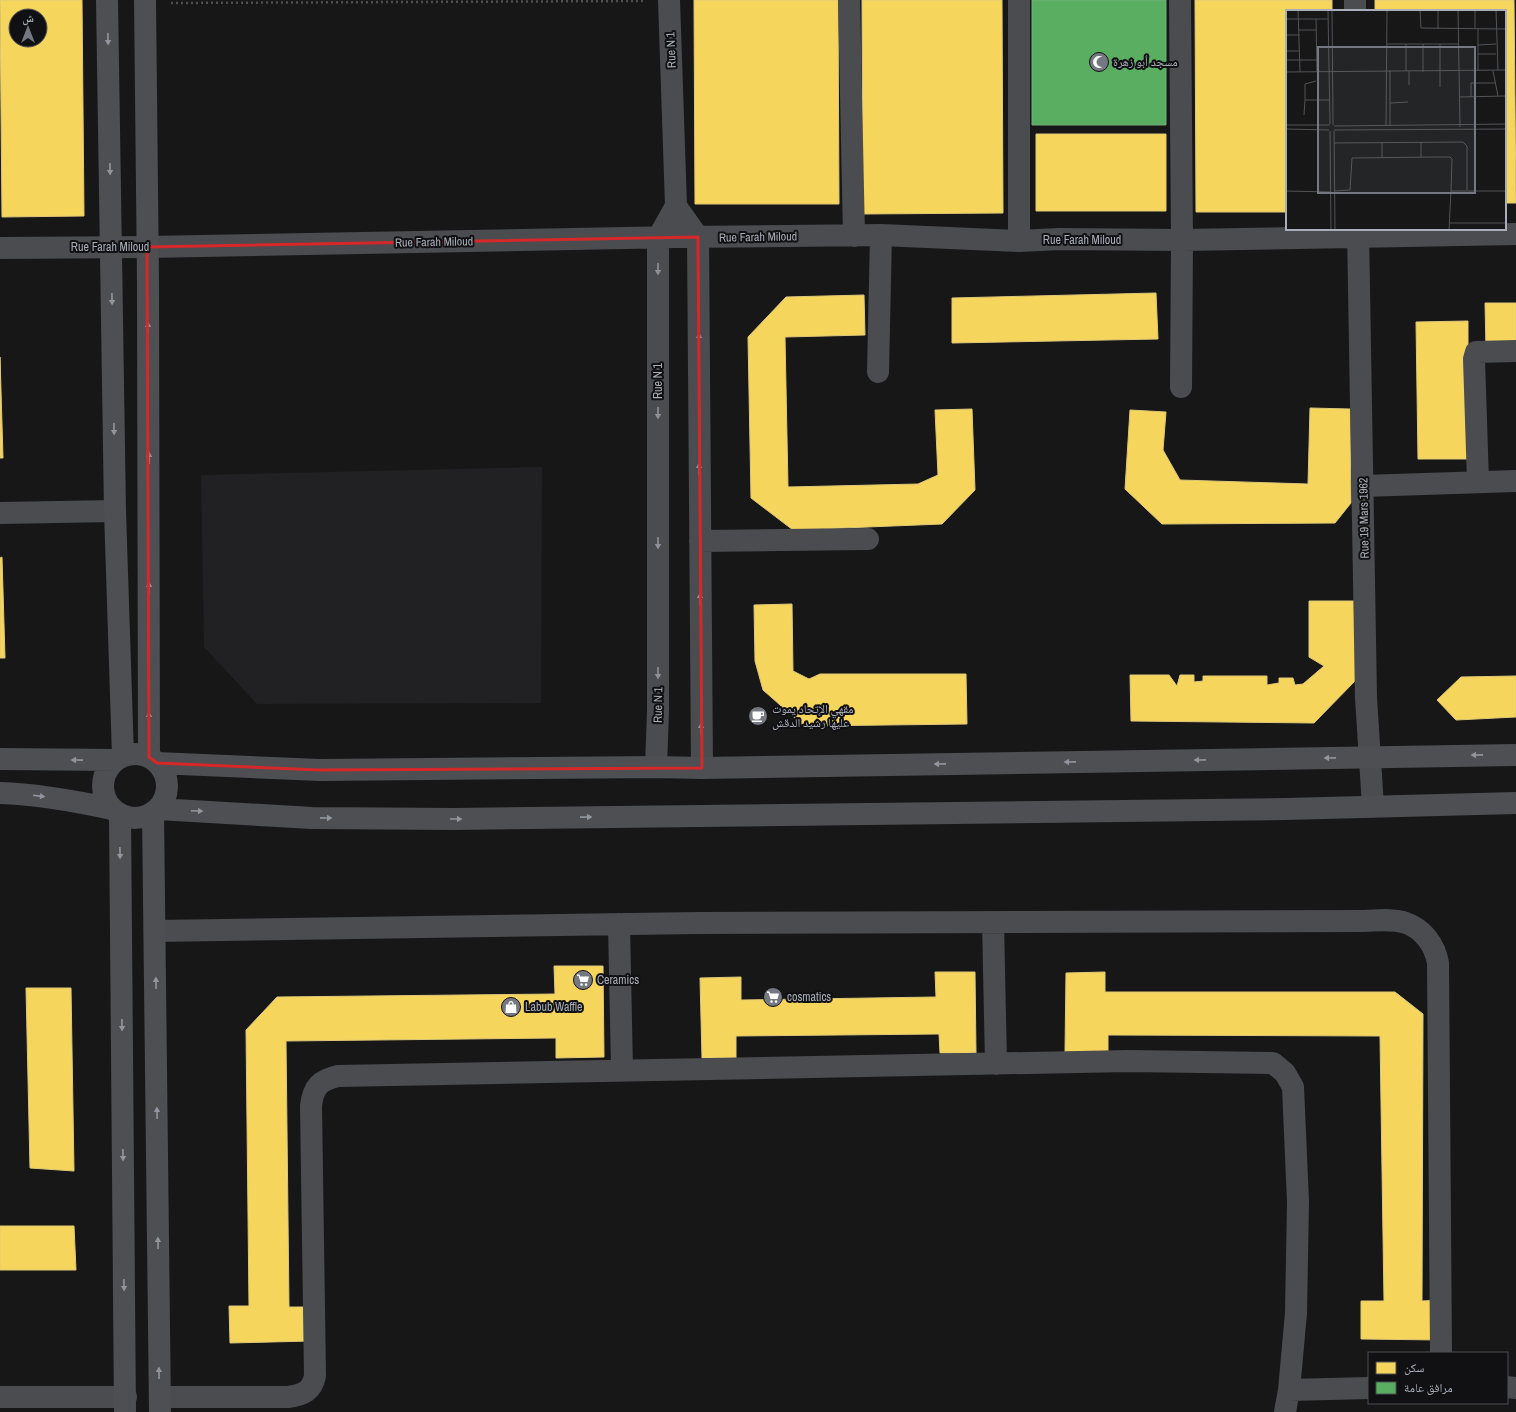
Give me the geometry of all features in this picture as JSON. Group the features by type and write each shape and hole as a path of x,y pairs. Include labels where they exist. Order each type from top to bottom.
{"main road":[{"path":"107,0 119,758 106,772 103,781 103,791 106,801 116,812 126,1405"},
{"path":"0,793 69,800 116,812 130,818 140,818 156,810 164,800 167,791 167,780 164,771 153,760 145,2"},
{"path":"0,759 119,758 129,754 139,754 153,760 320,770 656,767 702,768 1516,755"},
{"path":"156,810 312,818 454,819 1286,809 1516,802"},
{"path":"156,810 155,931 160,1404"}],"street":[{"name":"Rue N 1","path":"656,767 658,711 658,238 676,206 669,0"},
{"path":"849,0 854,236"},
{"path":"1019,0 1019,241"},
{"path":"1180,0 1182,240 1181,387"},
{"path":"676,206 698,237 702,768"},
{"name":"Rue Farah Miloud","path":"0,248 881,235 1019,241 1059,239 1182,240 1358,234 1516,234"},
{"name":"Rue 19 Mars 1962","path":"1358,234 1366,698 1373,806"},
{"path":"878,372 881,235"},
{"path":"1478,482 1474,359 1476,352 1516,350"},
{"path":"1363,486 1516,481"},
{"path":"0,512 115,511"},
{"path":"700,541 868,539"},
{"path":"155,931 618,924 1395,921 1405,923 1413,926 1432,943 1436,953 1440,978 1441,1352"},
{"path":"993,922 996,1064"},
{"path":"618,924 622,1070"},
{"path":"160,1404 288,1397 307,1391 313,1384 315,1376 314,1277 310,1106 312,1096 320,1083 330,1077 1129,1061 1273,1063 1285,1073 1293,1087 1298,1202 1296,1313 1289,1390 1285,1412"},
{"path":"1289,1390 1368,1388"},
{"path":"0,1397 126,1405"}],"path":[{"path":"145,2 669,0"}],"highlighted area":[{"path":"698,237 702,768 320,770 157,763 149,757 147,247"}],"shaded area":[{"path":"542,467 541,703 257,704 204,647 201,475"}],"building: سكن":[{"path":"0,0 82,0 84,216 2,217"},
{"path":"694,0 838,0 839,204 695,204"},
{"path":"862,0 1002,0 1003,213 863,214"},
{"path":"1195,0 1332,0 1332,10 1286,10 1286,212 1196,212"},
{"path":"1375,0 1514,0 1516,203 1506,203 1506,10 1375,10"},
{"path":"1036,134 1166,134 1166,211 1036,211"},
{"path":"1156,293 1158,339 952,343 952,298"},
{"path":"864,295 865,335 785,337 788,487 918,484 938,475 935,410 972,409 975,490 942,524 793,530 751,498 748,337 786,297"},
{"path":"1485,303 1516,303 1516,348 1486,349"},
{"path":"1468,321 1468,459 1418,459 1416,322"},
{"path":"0,357 3,458 0,458"},
{"path":"1310,408 1350,409 1351,503 1335,523 1162,524 1125,489 1130,410 1166,412 1163,450 1180,480 1308,484"},
{"path":"2,557 5,658 0,658 0,558"},
{"path":"1309,601 1355,601 1356,680 1314,723 1131,721 1130,675 1169,675 1177,686 1180,675 1194,675 1194,682 1203,681 1203,676 1267,676 1267,685 1279,683 1279,678 1293,678 1295,685 1303,684 1324,666 1309,657"},
{"path":"792,604 793,671 809,679 820,674 966,674 967,724 804,726 763,690 755,661 754,605"},
{"path":"1516,676 1516,717 1456,720 1437,700 1461,677"},
{"path":"554,966 603,966 604,1057 556,1058 556,1038 286,1041 289,1307 311,1307 311,1341 230,1343 229,1306 249,1306 246,1030 277,997 555,994"},
{"path":"935,972 975,972 976,1053 940,1053 939,1034 736,1036 736,1058 702,1058 700,978 741,977 741,1000 936,997"},
{"path":"1105,972 1105,992 1395,992 1423,1014 1422,1301 1440,1300 1439,1340 1361,1339 1361,1301 1384,1301 1380,1036 1108,1035 1108,1051 1065,1052 1066,973"},
{"path":"26,988 71,988 74,1171 30,1168"},
{"path":"0,1226 74,1226 76,1270 0,1270"}],"building: مرافق عامة":[{"name":"مسجد أبو زهرة","path":"1032,0 1166,0 1166,125 1032,125"}],"place":[{"name":"مسجد أبو زهرة","path":"1099,62"},
{"name":"مقهي الإتحاد يموت عليها رشيد الدقش","path":"758,716"},
{"name":"Ceramics","path":"583,980"},
{"name":"cosmatics","path":"773,997"},
{"name":"Labub Waffle","path":"511,1007"}]}
